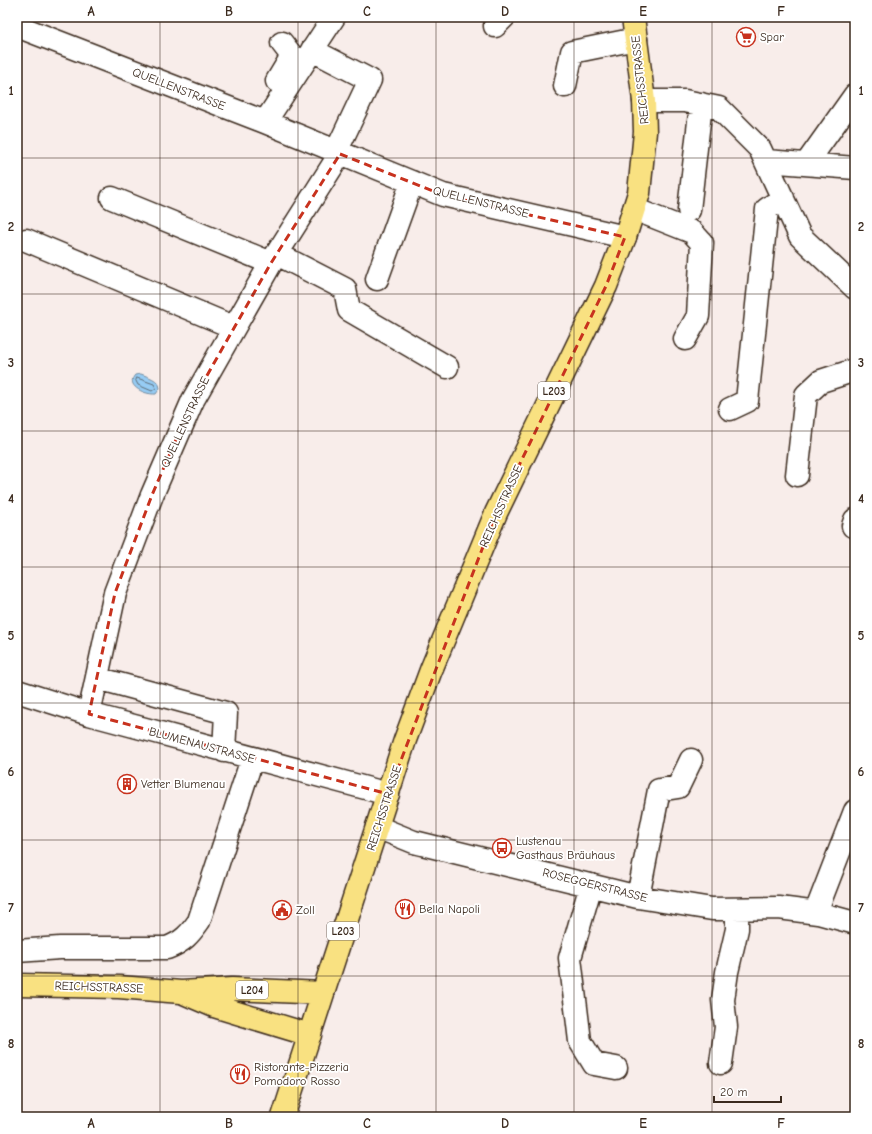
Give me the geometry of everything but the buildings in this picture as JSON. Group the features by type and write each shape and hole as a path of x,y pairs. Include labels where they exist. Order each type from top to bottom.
{"main road":[{"name":"REICHSSTRASSE","path":"283,1117 377,827 431,670 496,513 606,286 634,209 639,193 644,140 644,101 633,17"},
{"name":"REICHSSTRASSE","path":"17,985 119,987 181,992 232,989 323,993"},
{"name":"REICHSSTRASSE","path":"181,992 214,1006 310,1035"}],"street":[{"path":"260,120 312,50 334,17"},
{"name":"QUELLENSTRASSE","path":"17,26 260,120 338,153 443,194 625,237"},
{"path":"565,86 572,52 636,39"},
{"path":"260,120 292,56 282,43"},
{"path":"312,50 370,80 338,153"},
{"path":"806,164 855,95"},
{"path":"644,101 662,100 701,104 719,108 760,149 800,236 855,288"},
{"path":"689,210 701,104"},
{"name":"QUELLENSTRASSE","path":"89,714 115,592 152,495 193,400 233,327 338,153"},
{"path":"766,161 855,168"},
{"path":"377,279 412,182"},
{"path":"112,198 274,258 345,289 349,310 447,367"},
{"path":"730,409 747,401 767,209 783,198"},
{"path":"634,209 692,232 702,243 698,316 685,339"},
{"path":"26,240 233,327"},
{"path":"797,475 806,395 821,381 855,370"},
{"path":"97,678 226,712 224,751"},
{"name":"BLUMENAUSTRASSE","path":"17,691 89,714 252,759 388,794"},
{"path":"17,951 60,948 168,948 181,943 192,932 199,920 252,759"},
{"path":"638,897 659,790 678,788 691,760"},
{"path":"818,913 819,904 855,812"},
{"name":"ROSEGGERSTRASSE","path":"377,827 414,842 532,869 591,886 638,897 712,909 779,908 818,913 855,924"},
{"path":"591,886 570,958 580,1041 594,1064 616,1068"},
{"path":"721,1063 726,1027 723,1000 727,972 737,929 737,909"}],"highlighted area":[{"path":"340,154 443,195 625,237 606,286 496,513 388,794 89,714 115,593 152,495 193,400 271,263"}],"water":[{"path":"141,374 158,382 160,388 156,394 147,393 134,386 133,379 135,375"}],"place":[{"name":"Spar","path":"746,37"},
{"name":"Vetter Blumenau","path":"127,784"},
{"name":"Lustenau Gasthaus Bräuhaus","path":"502,848"},
{"name":"Bella Napoli","path":"405,909"},
{"name":"Zoll","path":"282,910"},
{"name":"Ristorante-Pizzeria Pomodoro Rosso","path":"240,1074"}]}
